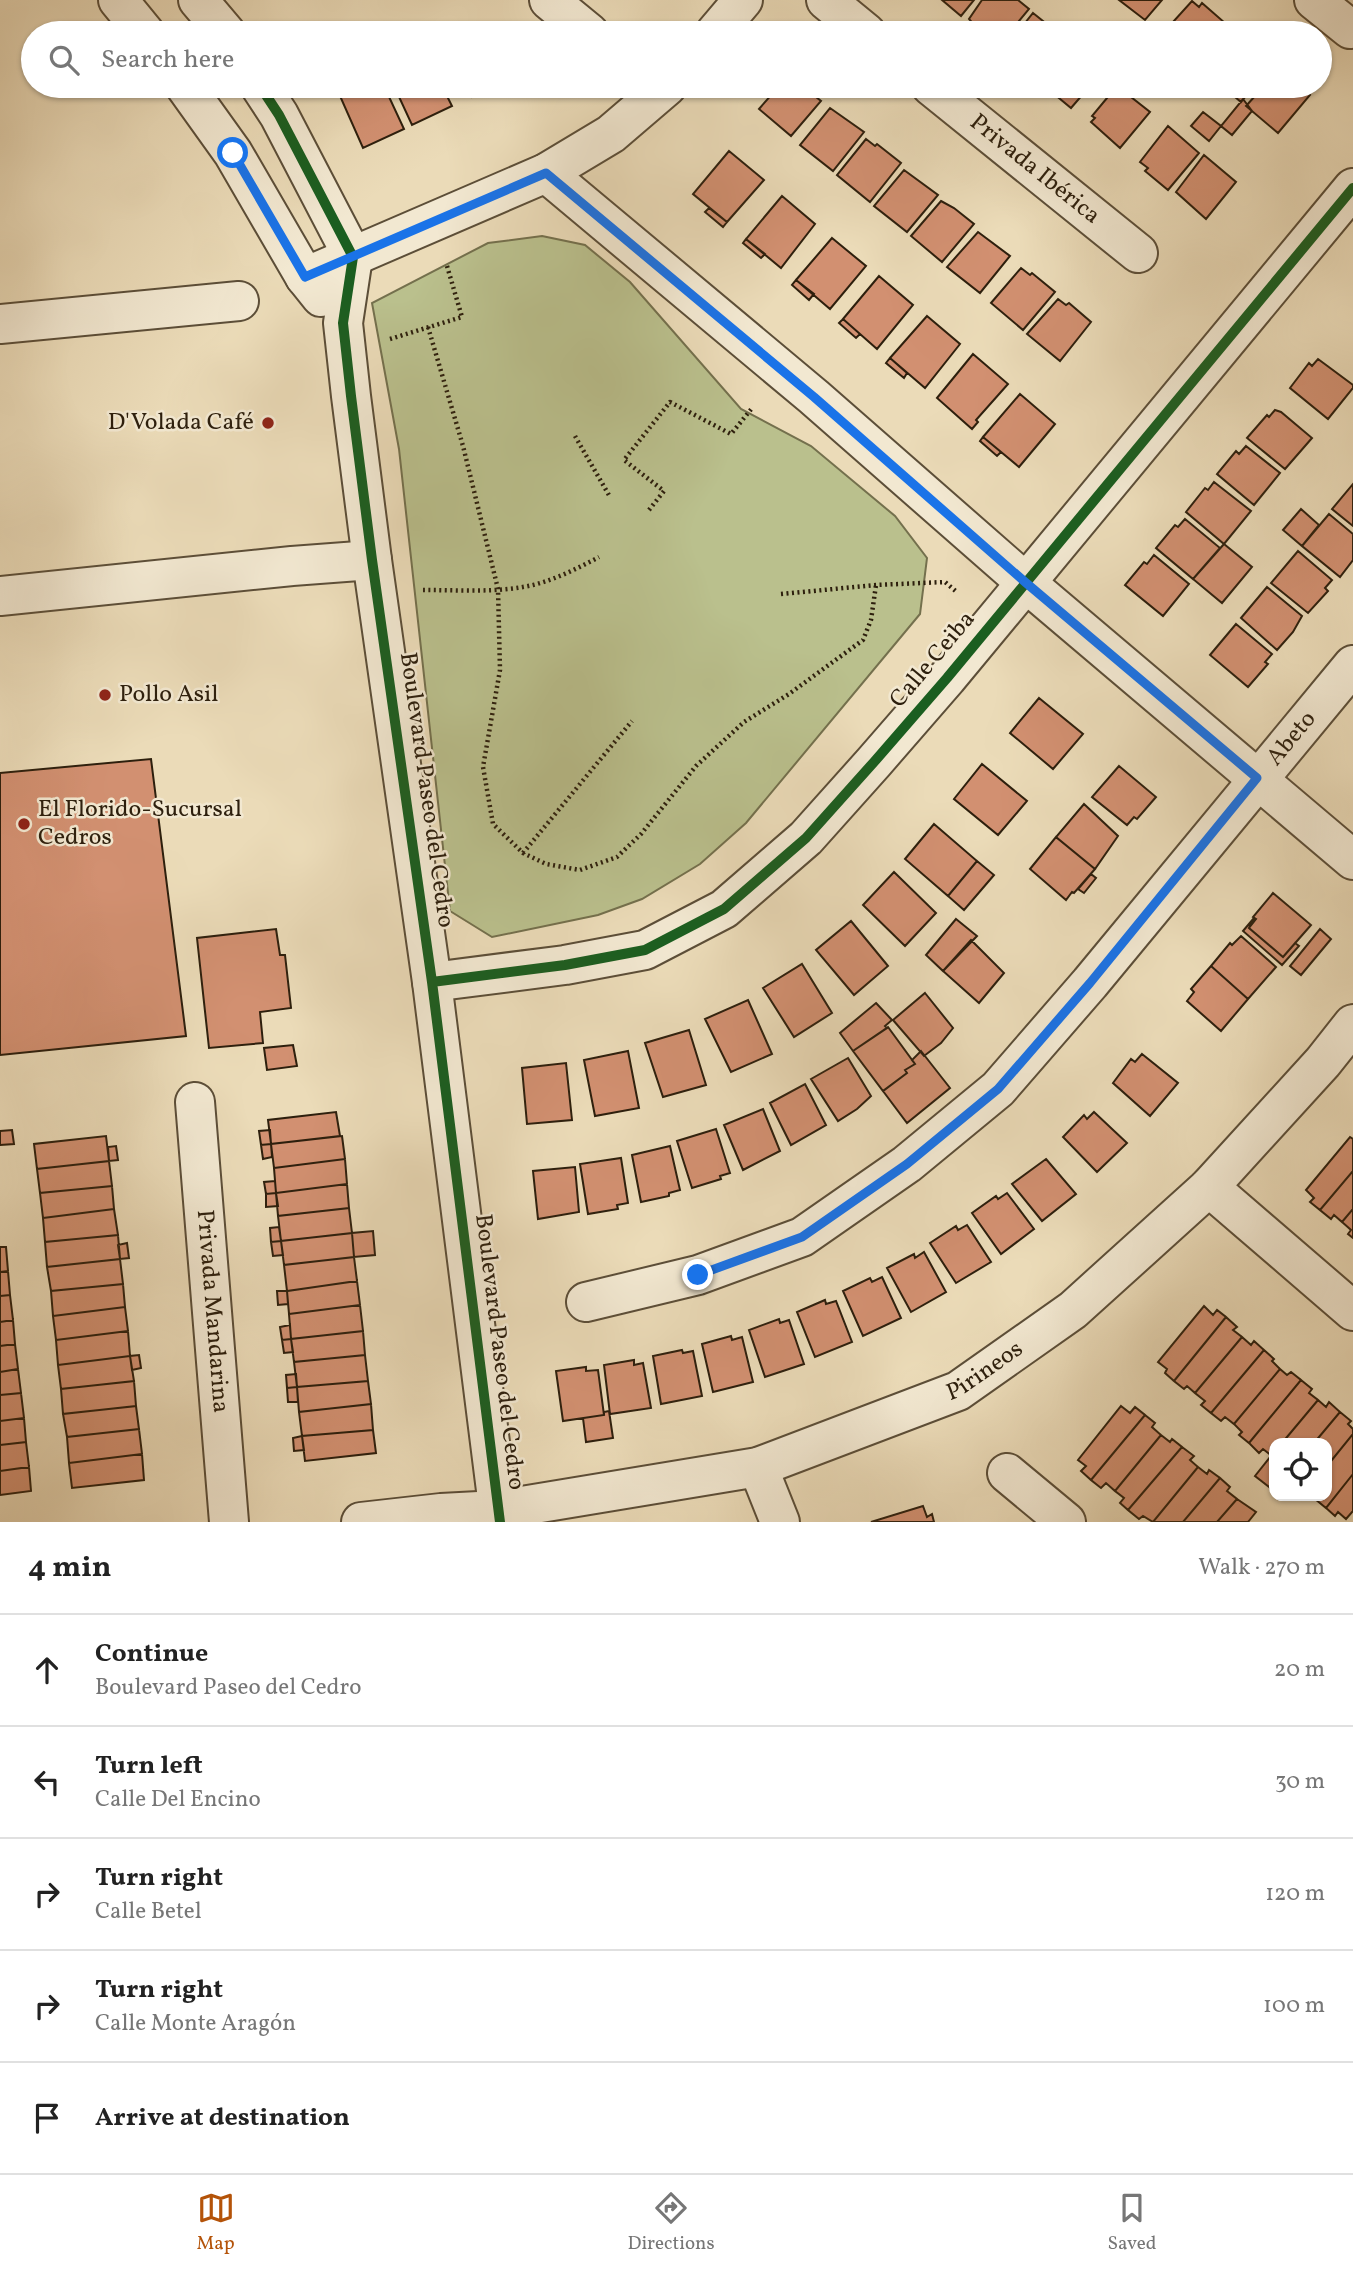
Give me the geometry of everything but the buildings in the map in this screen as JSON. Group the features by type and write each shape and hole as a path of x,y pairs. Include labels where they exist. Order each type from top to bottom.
{"street":[{"path":"118,0 135,21"},
{"path":"198,0 216,21"},
{"path":"549,0 574,21"},
{"path":"725,21 743,0"},
{"path":"825,0 851,21"},
{"path":"1314,0 1350,29"},
{"path":"194,98 233,153 305,277 344,337"},
{"path":"268,98 353,257"},
{"path":"305,277 546,173 611,134 649,98"},
{"name":"Privada Ibérica","path":"946,98 1138,253"},
{"path":"546,173 814,397 1025,582 1353,860"},
{"name":"Calle Ceiba","path":"432,982 565,965 645,950 724,909 806,838 911,720 1353,188"},
{"name":"Boulevard Paseo del Cedro","path":"353,257 344,337 374,575 432,982 499,1516"},
{"path":"0,324 239,301"},
{"path":"0,596 292,566 374,575"},
{"name":"Abeto","path":"586,1302 698,1275 802,1237 907,1164 998,1089 1090,983 1353,665"},
{"name":"Pirineos","path":"361,1522 441,1513 499,1516 758,1467 958,1391 1073,1310 1209,1187 1323,1062 1353,1024"},
{"name":"Privada Mandarina","path":"195,1102 229,1522"},
{"path":"1209,1187 1353,1311"},
{"path":"758,1467 780,1522"},
{"path":"1007,1473 1066,1522"}],"path":[{"path":"344,337 428,327 462,317"},
{"path":"428,327 463,446 498,589 500,670 483,767 493,824 523,853 546,864 580,870 617,857 640,834 696,766 744,722 789,694 863,640 871,620 876,585"},
{"path":"649,510 664,491 624,460 670,402 731,434 757,401 814,397"},
{"path":"575,436 610,497"},
{"path":"374,575 498,589 532,585 569,573 599,557"},
{"path":"781,594 945,582 992,622"},
{"path":"523,853 632,721"}],"green space":[{"path":"542,236 585,245 630,282 741,409 811,446 895,516 927,558 920,614 746,823 700,864 642,899 598,915 492,937 450,911 399,449 372,303 488,243"}],"cycle path":[{"path":"268,98 353,257 343,323 351,396 432,982 500,1522"},
{"path":"432,982 565,965 645,950 724,909 806,838 874,762 947,678 1353,188"}],"place":[{"name":"D'Volada Café","path":"268,423"},
{"name":"Pollo Asil","path":"105,695"},
{"name":"El Florido-Sucursal Cedros","path":"24,824"}],"route":[{"path":"233,153 305,277 546,173 814,397 1025,582 1257,778 1090,983 998,1089 907,1164 802,1237 698,1275"}]}
